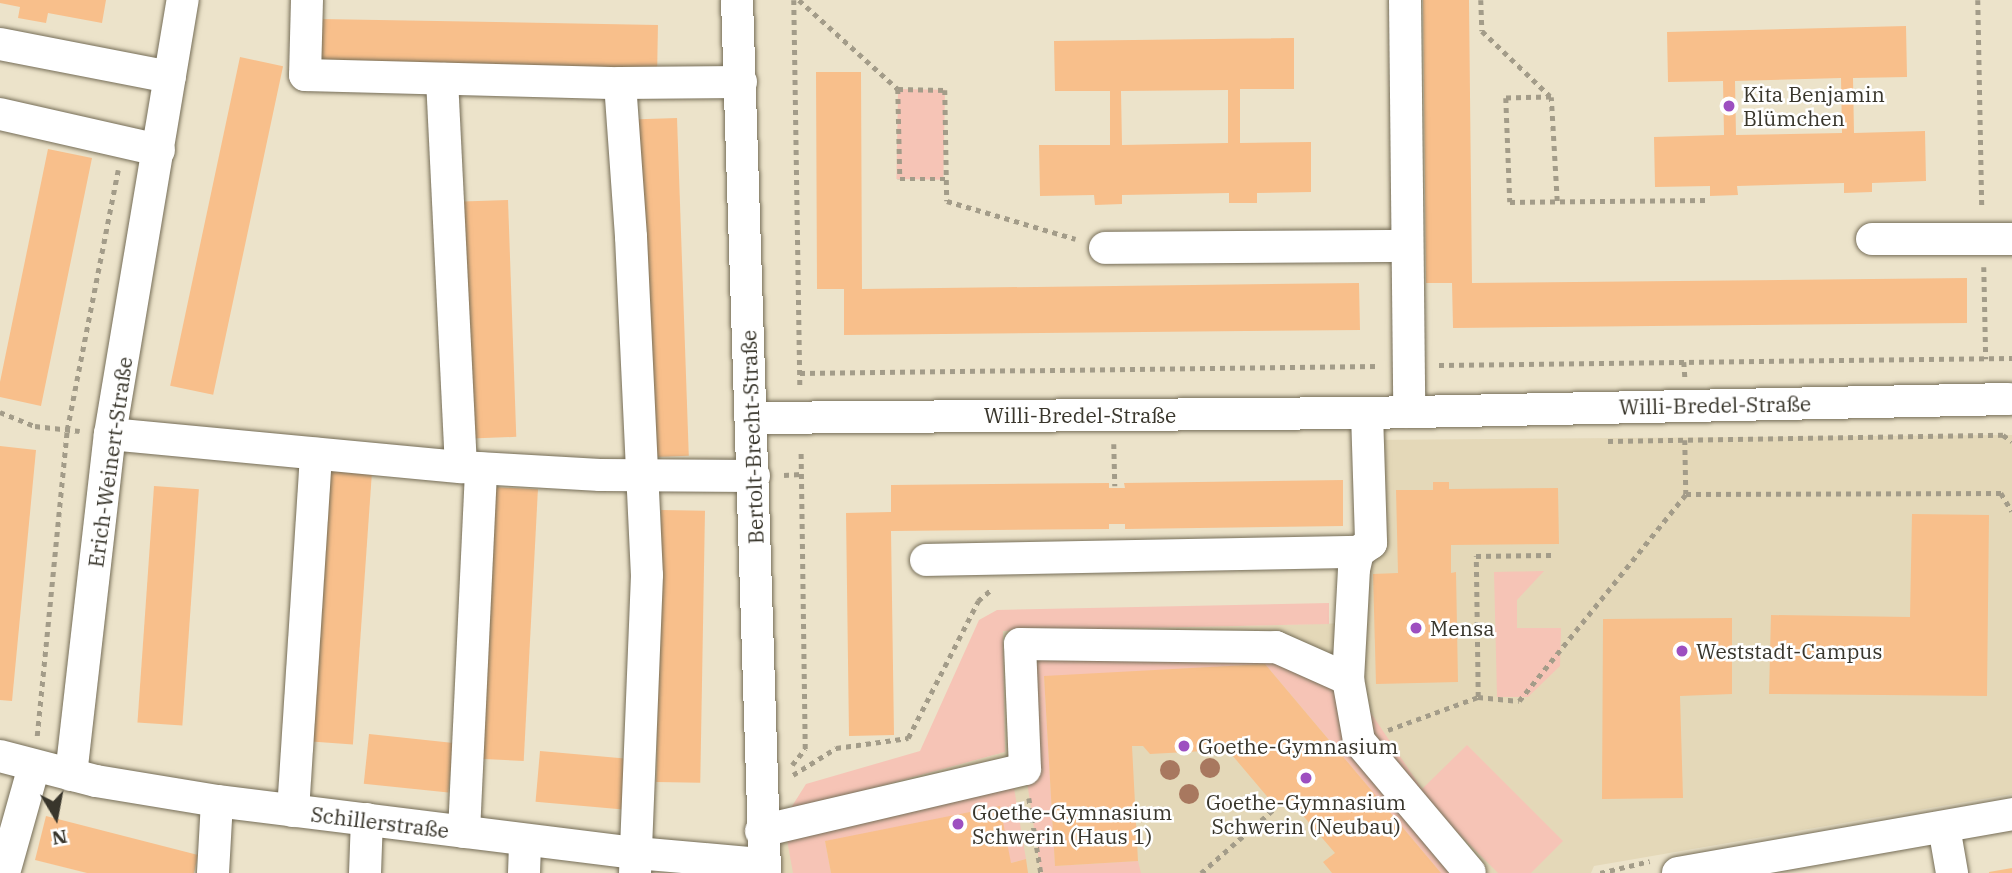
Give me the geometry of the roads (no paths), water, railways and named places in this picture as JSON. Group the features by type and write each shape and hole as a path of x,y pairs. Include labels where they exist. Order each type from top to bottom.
{"street":[{"name":"Erich-Weinert-Straße","path":"71,775 110,435 183,0"},
{"path":"307,0 305,75 620,83 741,82"},
{"name":"Bertolt-Brecht-Straße","path":"737,0 754,476 764,869"},
{"path":"1405,0 1409,412"},
{"path":"0,44 170,77"},
{"path":"442,79 471,467 464,832"},
{"path":"620,83 647,575 636,863"},
{"path":"0,114 159,149"},
{"path":"1872,239 1998,239"},
{"path":"1105,248 1408,246"},
{"name":"Willi-Bredel-Straße","path":"752,418 1367,413 2011,397"},
{"path":"926,560 1358,552 1371,542 1367,413"},
{"path":"110,435 471,467 642,475 754,476"},
{"path":"293,811 314,522 316,454"},
{"path":"1358,552 1354,569 1348,679 1359,741 1469,873"},
{"path":"761,831 1025,769 1020,644 1276,647 1348,679"},
{"name":"Schillerstraße","path":"0,756 71,775 217,801 526,840 636,863 764,869"},
{"path":"4,873 34,766"},
{"path":"213,873 217,801"},
{"path":"1678,873 2012,814"},
{"path":"365,873 367,820"},
{"path":"1944,827 1952,873"},
{"path":"524,873 526,840"}],"place":[{"name":"Kita Benjamin Blümchen","path":"1729,106"},
{"name":"Mensa","path":"1416,628"},
{"name":"Weststadt-Campus","path":"1682,651"},
{"name":"Goethe-Gymnasium","path":"1184,746"},
{"name":"Goethe-Gymnasium Schwerin (Neubau)","path":"1306,778"},
{"name":"Goethe-Gymnasium Schwerin (Haus 1)","path":"958,824"}]}
